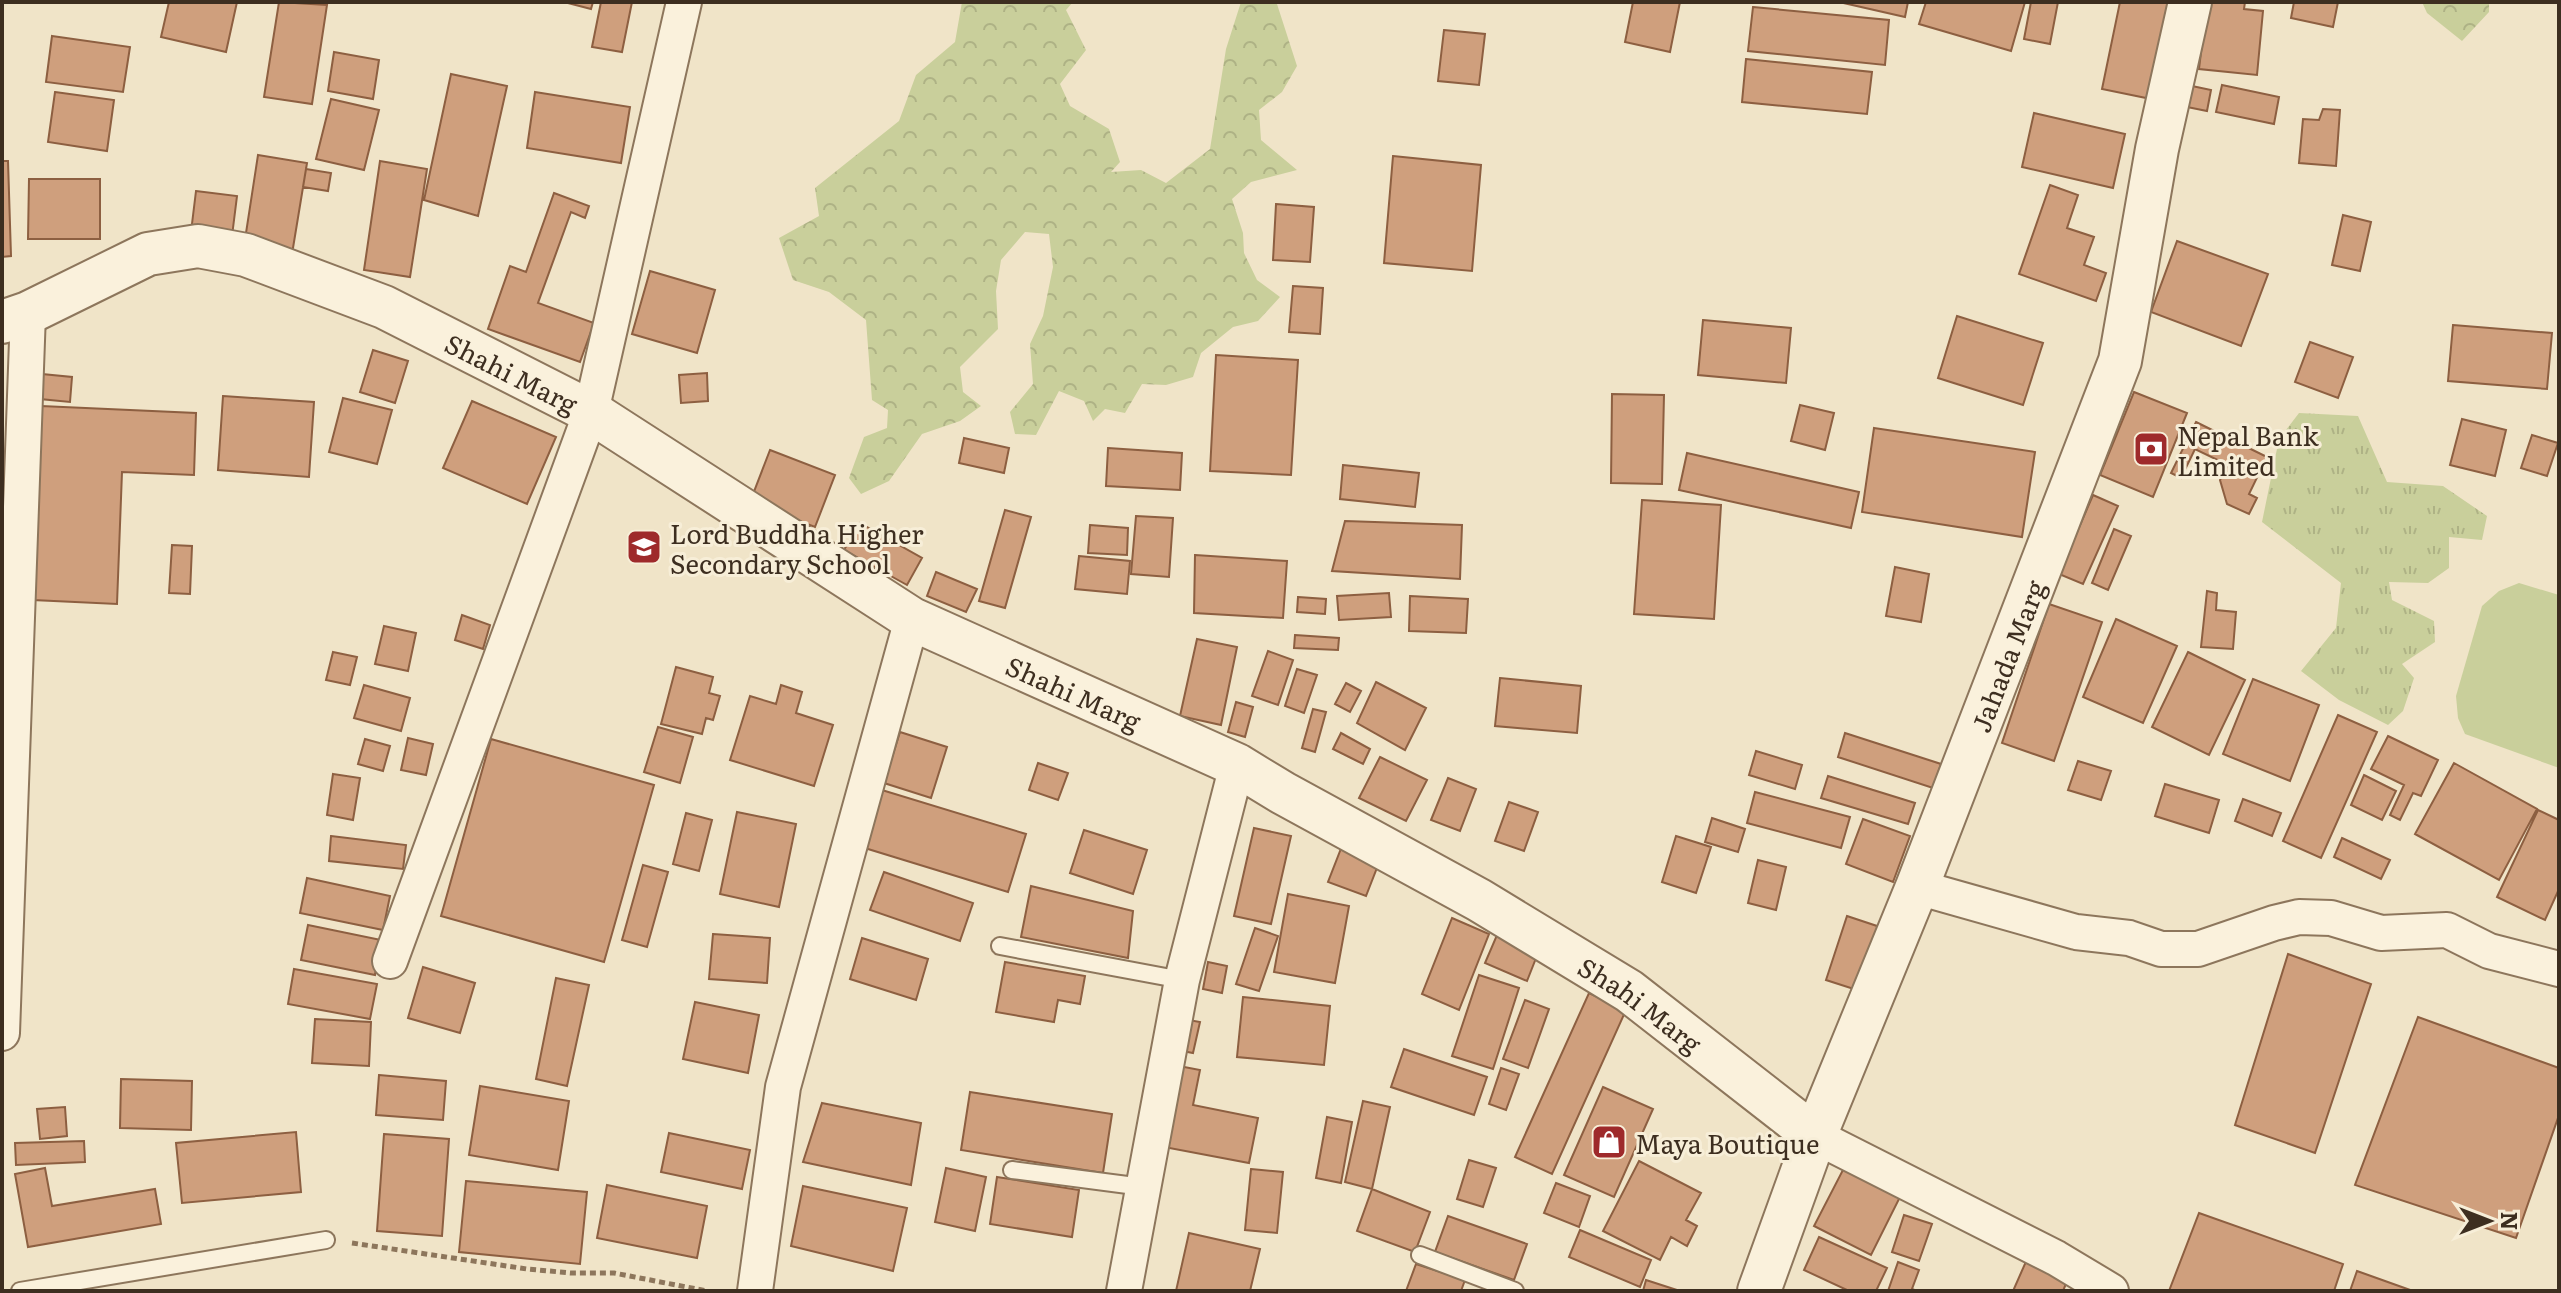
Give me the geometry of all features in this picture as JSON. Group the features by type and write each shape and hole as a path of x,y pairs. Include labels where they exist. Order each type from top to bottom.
{"street":[{"path":"390,961 591,412 684,2"},
{"name":"Jahada Marg","path":"1759,1291 1815,1136 1917,887 2120,361 2157,149 2190,2"},
{"name":"Shahi Marg","path":"15,318 148,254 198,246 246,255 384,307 591,412 912,619 1237,765 1479,900 1629,991 1815,1136 2056,1258 2111,1291"},
{"path":"2,1033 15,318"},
{"path":"755,1291 783,1087 912,619"},
{"path":"1124,1291 1182,980 1237,765"},
{"path":"1917,887 2076,932 2129,938 2161,949 2198,949 2299,917 2331,918 2381,933 2447,930 2489,951 2559,969"}],"lane":[{"path":"1000,946 1182,980"},
{"path":"1012,1170 1143,1187"},
{"path":"20,1291 326,1240"},
{"path":"1420,1255 1515,1291"}],"path":[{"path":"326,1240 527,1269 614,1273 707,1291"}],"green space":[{"path":"962,2 1073,2 1066,10 1086,50 1060,84 1070,106 1109,129 1120,162 1111,172 1141,170 1166,183 1210,149 1226,49 1241,2 1280,2 1277,4 1297,66 1282,92 1259,110 1261,140 1297,170 1251,182 1232,199 1243,233 1244,253 1257,280 1280,297 1258,321 1233,327 1201,353 1193,377 1166,385 1142,384 1125,413 1105,409 1093,421 1084,401 1059,391 1036,435 1015,434 1010,412 1033,384 1030,344 1043,316 1053,267 1049,234 1025,232 1001,260 996,291 998,329 960,367 963,392 981,406 960,421 922,434 889,481 861,494 849,478 864,437 887,428 888,410 872,400 866,320 829,292 793,280 779,238 819,216 815,188 899,121 916,75 955,42"},
{"path":"2422,2 2489,2 2489,12 2462,41 2427,13"},
{"path":"2299,413 2358,416 2387,482 2443,486 2487,516 2482,540 2449,537 2449,568 2428,583 2389,582 2392,600 2434,621 2435,642 2402,664 2414,678 2403,711 2388,725 2339,700 2301,671 2336,628 2341,583 2262,522 2279,439"},
{"path":"2519,583 2559,595 2559,768 2465,734 2458,718 2456,696 2482,606 2499,591"}],"building":[{"path":"169,2 237,2 226,52 161,37"},
{"path":"279,2 327,5 312,104 264,97"},
{"path":"564,2 593,2 591,9"},
{"path":"601,2 632,2 622,52 592,47"},
{"path":"1633,2 1680,2 1670,52 1625,42"},
{"path":"1839,2 1908,2 1905,17"},
{"path":"1926,2 2025,2 2011,51 1919,24"},
{"path":"2031,2 2058,2 2050,44 2024,39"},
{"path":"2120,2 2171,2 2151,99 2102,89"},
{"path":"2207,2 2245,2 2244,9 2263,11 2257,75 2199,69"},
{"path":"2294,2 2338,2 2333,27 2291,18"},
{"path":"1753,7 1889,20 1885,65 1748,51"},
{"path":"1444,30 1485,34 1479,85 1438,81"},
{"path":"52,36 130,47 123,92 46,82"},
{"path":"334,52 379,60 373,99 328,91"},
{"path":"1746,59 1872,72 1867,114 1742,102"},
{"path":"451,74 507,86 478,216 424,200"},
{"path":"2222,85 2279,97 2274,124 2216,112"},
{"path":"2192,86 2211,90 2207,111 2187,107"},
{"path":"55,92 114,100 107,151 48,142"},
{"path":"535,92 630,107 621,163 527,148"},
{"path":"331,99 379,110 364,170 316,159"},
{"path":"2323,109 2340,110 2336,166 2299,163 2303,119 2319,120"},
{"path":"2034,113 2125,134 2113,188 2022,167"},
{"path":"258,155 307,163 292,254 244,246"},
{"path":"1393,156 1481,165 1472,271 1384,263"},
{"path":"2,161 8,161 11,256 2,257"},
{"path":"380,161 427,169 410,277 364,270"},
{"path":"306,169 331,173 328,191 303,187"},
{"path":"29,179 100,179 100,239 28,239"},
{"path":"2050,185 2078,195 2067,228 2094,237 2084,265 2106,273 2096,301 2019,274"},
{"path":"196,191 237,196 232,236 191,232"},
{"path":"554,193 589,206 585,218 571,212 538,303 594,323 580,362 488,329 510,266 526,272"},
{"path":"1276,204 1314,207 1310,262 1273,260"},
{"path":"2343,215 2371,222 2360,271 2332,265"},
{"path":"2177,241 2268,274 2241,346 2151,312"},
{"path":"650,271 715,290 697,353 632,334"},
{"path":"1293,286 1323,288 1320,334 1289,332"},
{"path":"1957,316 2043,343 2023,405 1938,378"},
{"path":"1703,320 1791,328 1786,383 1698,375"},
{"path":"2453,325 2552,333 2547,389 2448,381"},
{"path":"2310,342 2353,357 2338,398 2295,382"},
{"path":"373,350 408,361 395,403 360,392"},
{"path":"1216,355 1298,360 1291,475 1210,471"},
{"path":"707,373 708,401 681,403 679,375"},
{"path":"42,374 72,377 70,402 40,399"},
{"path":"2134,392 2187,413 2153,497 2100,475"},
{"path":"1612,394 1664,395 1662,484 1611,483"},
{"path":"223,396 314,402 309,477 218,470"},
{"path":"343,398 392,410 377,464 329,452"},
{"path":"472,401 556,437 527,504 443,468"},
{"path":"1800,405 1834,413 1825,450 1791,441"},
{"path":"41,406 196,413 194,475 122,472 117,604 33,600"},
{"path":"2462,419 2506,430 2495,476 2450,465"},
{"path":"2196,422 2267,457 2249,494 2257,498 2249,514 2227,504 2220,480 2228,465 2195,449 2181,478 2171,473"},
{"path":"1874,428 2035,452 2022,537 1862,512"},
{"path":"2532,435 2558,443 2547,476 2521,468"},
{"path":"964,438 1009,448 1004,473 959,463"},
{"path":"1108,448 1182,453 1180,490 1106,486"},
{"path":"770,450 835,475 815,527 750,502"},
{"path":"1687,453 1859,492 1851,528 1679,490"},
{"path":"1343,465 1419,473 1415,507 1340,499"},
{"path":"2093,495 2118,506 2083,584 2059,574"},
{"path":"1642,500 1721,505 1714,619 1634,614"},
{"path":"1005,510 1031,517 1005,608 979,601"},
{"path":"1136,516 1173,518 1169,577 1131,574"},
{"path":"1345,521 1462,525 1460,579 1332,571"},
{"path":"860,523 922,558 907,585 844,550"},
{"path":"1090,525 1128,528 1127,555 1088,553"},
{"path":"2114,529 2131,536 2108,590 2092,583"},
{"path":"172,545 192,546 190,594 169,593"},
{"path":"1195,555 1287,561 1283,618 1194,613"},
{"path":"1079,556 1130,561 1127,594 1075,589"},
{"path":"1895,567 1929,574 1921,622 1886,616"},
{"path":"936,572 977,589 966,612 927,596"},
{"path":"2207,591 2217,593 2216,610 2236,612 2233,649 2201,647"},
{"path":"1389,593 1391,617 1339,620 1337,596"},
{"path":"1410,596 1468,599 1466,633 1409,631"},
{"path":"1298,597 1326,599 1325,614 1297,612"},
{"path":"2049,604 2102,622 2054,761 2002,743"},
{"path":"462,615 490,625 483,649 455,640"},
{"path":"2116,619 2177,646 2143,723 2083,697"},
{"path":"384,626 416,633 408,671 375,664"},
{"path":"1295,635 1339,638 1338,650 1294,648"},
{"path":"1197,639 1237,647 1221,725 1180,716"},
{"path":"1268,651 1293,660 1278,705 1252,696"},
{"path":"333,652 357,657 350,685 326,680"},
{"path":"2188,652 2245,680 2209,755 2152,727"},
{"path":"676,667 713,677 709,693 720,696 713,720 706,718 702,734 661,724"},
{"path":"1297,669 1317,675 1304,713 1285,706"},
{"path":"1500,678 1581,686 1577,733 1495,726"},
{"path":"2253,679 2319,705 2290,781 2223,754"},
{"path":"1376,682 1426,708 1405,750 1357,723"},
{"path":"1346,683 1361,691 1350,712 1335,704"},
{"path":"364,685 410,698 401,731 354,718"},
{"path":"781,685 802,692 796,713 833,725 814,786 730,760 750,696 776,704"},
{"path":"1236,702 1253,707 1245,737 1228,732"},
{"path":"1313,709 1326,712 1315,752 1302,748"},
{"path":"2338,715 2377,732 2321,858 2283,841"},
{"path":"658,727 693,737 680,783 644,772"},
{"path":"900,732 947,747 931,798 884,783"},
{"path":"1341,733 1370,749 1363,764 1333,749"},
{"path":"1845,733 1941,764 1933,788 1838,757"},
{"path":"2388,736 2438,760 2421,796 2413,793 2400,820 2390,815 2404,785 2371,769"},
{"path":"408,738 433,744 426,775 401,770"},
{"path":"365,739 390,746 383,771 358,764"},
{"path":"491,739 654,785 604,962 441,916"},
{"path":"1756,751 1802,765 1795,789 1749,775"},
{"path":"1380,757 1427,780 1406,821 1359,798"},
{"path":"2078,761 2111,771 2101,800 2068,790"},
{"path":"1038,763 1068,773 1058,800 1029,790"},
{"path":"2454,763 2537,809 2499,880 2415,834"},
{"path":"333,774 360,778 353,820 327,815"},
{"path":"2364,775 2396,791 2382,820 2351,805"},
{"path":"1828,776 1915,803 1908,824 1821,798"},
{"path":"1448,778 1476,789 1460,831 1431,820"},
{"path":"2165,784 2219,800 2209,833 2155,816"},
{"path":"872,787 1026,834 1008,892 855,845"},
{"path":"1755,792 1850,817 1841,848 1747,823"},
{"path":"2243,799 2281,813 2272,836 2235,821"},
{"path":"1509,802 1538,812 1524,851 1495,841"},
{"path":"2538,810 2559,820 2559,889 2545,920 2497,897"},
{"path":"737,812 796,824 779,907 720,894"},
{"path":"686,813 712,820 699,871 673,864"},
{"path":"1712,818 1745,829 1738,852 1705,842"},
{"path":"1863,819 1910,836 1893,882 1846,864"},
{"path":"1254,828 1291,836 1271,924 1234,916"},
{"path":"1084,830 1147,850 1133,894 1070,873"},
{"path":"331,836 406,845 403,869 329,861"},
{"path":"1676,836 1711,847 1696,893 1662,882"},
{"path":"2342,838 2390,860 2381,879 2334,857"},
{"path":"1342,846 1380,860 1366,896 1328,882"},
{"path":"1758,860 1786,867 1776,910 1748,903"},
{"path":"643,865 668,872 647,947 622,940"},
{"path":"884,872 973,903 960,941 870,910"},
{"path":"307,878 390,896 383,930 300,913"},
{"path":"1031,886 1133,911 1128,958 1021,937"},
{"path":"1288,894 1349,906 1335,983 1274,972"},
{"path":"1847,916 1880,927 1860,991 1826,980"},
{"path":"1452,918 1489,934 1459,1010 1422,994"},
{"path":"308,925 381,940 375,975 301,960"},
{"path":"1255,928 1278,936 1259,991 1236,984"},
{"path":"713,934 770,938 767,983 709,979"},
{"path":"1497,935 1538,953 1527,981 1485,963"},
{"path":"862,938 928,959 916,1000 850,979"},
{"path":"2288,954 2371,984 2315,1153 2235,1125"},
{"path":"1005,962 1085,976 1080,1004 1058,1000 1054,1022 996,1012"},
{"path":"1208,962 1227,966 1222,993 1203,989"},
{"path":"423,967 475,983 460,1033 408,1018"},
{"path":"294,969 377,984 370,1019 288,1004"},
{"path":"1479,975 1519,988 1493,1069 1452,1056"},
{"path":"556,978 589,985 567,1086 536,1079"},
{"path":"1589,993 1626,1010 1552,1174 1515,1157"},
{"path":"1243,997 1330,1006 1324,1065 1237,1057"},
{"path":"1525,1000 1549,1009 1528,1068 1503,1059"},
{"path":"695,1002 759,1015 748,1073 683,1059"},
{"path":"2418,1017 2559,1068 2559,1115 2516,1238 2355,1185"},
{"path":"315,1019 371,1022 369,1066 312,1063"},
{"path":"1183,1019 1200,1022 1193,1053 1177,1050"},
{"path":"1404,1049 1487,1077 1474,1115 1391,1087"},
{"path":"1179,1066 1200,1070 1193,1105 1258,1118 1249,1163 1164,1147"},
{"path":"1501,1068 1519,1074 1506,1110 1489,1104"},
{"path":"379,1075 446,1081 443,1120 376,1115"},
{"path":"121,1079 192,1081 191,1130 120,1128"},
{"path":"480,1086 569,1101 558,1170 469,1155"},
{"name":"Maya Boutique","path":"1603,1087 1653,1109 1614,1197 1564,1175"},
{"path":"970,1092 1112,1114 1103,1173 961,1150"},
{"path":"1363,1101 1390,1107 1372,1189 1345,1182"},
{"path":"822,1103 921,1123 911,1185 803,1162"},
{"path":"65,1107 67,1136 40,1139 37,1109"},
{"path":"1327,1117 1352,1122 1341,1183 1316,1178"},
{"path":"296,1132 301,1192 182,1203 176,1143"},
{"path":"669,1133 750,1150 742,1189 661,1172"},
{"path":"384,1134 449,1139 442,1236 377,1231"},
{"path":"84,1141 85,1162 16,1165 15,1143"},
{"path":"1469,1160 1496,1168 1483,1207 1457,1199"},
{"path":"1639,1161 1701,1193 1686,1220 1697,1226 1687,1246 1671,1237 1660,1260 1603,1231"},
{"path":"1845,1166 1901,1195 1871,1255 1814,1226"},
{"path":"45,1168 52,1206 155,1189 161,1224 28,1247 15,1174"},
{"path":"946,1168 986,1177 975,1231 935,1222"},
{"path":"1251,1169 1283,1172 1277,1233 1245,1230"},
{"path":"997,1177 1079,1190 1072,1237 990,1224"},
{"path":"466,1181 587,1192 580,1264 459,1252"},
{"path":"1556,1183 1590,1196 1579,1227 1544,1213"},
{"path":"607,1185 707,1206 697,1258 597,1238"},
{"path":"803,1186 907,1208 893,1271 791,1246"},
{"path":"1372,1189 1430,1212 1415,1252 1357,1231"},
{"path":"2199,1213 2343,1264 2334,1291 2169,1291"},
{"path":"1904,1215 1932,1224 1919,1261 1892,1252"},
{"path":"1448,1216 1527,1244 1514,1280 1435,1252"},
{"path":"1580,1230 1651,1260 1640,1287 1569,1257"},
{"path":"1189,1233 1260,1249 1250,1291 1176,1291"},
{"path":"1819,1237 1887,1268 1876,1291 1849,1291 1804,1270"},
{"path":"2028,1257 2070,1274 2063,1291 2013,1291"},
{"path":"1898,1262 1919,1270 1912,1289 1917,1291 1888,1291"},
{"path":"1416,1264 1465,1280 1461,1291 1406,1291"},
{"path":"2357,1271 2413,1291 2350,1291"},
{"path":"1646,1280 1680,1291 1643,1291"}],"place":[{"name":"Nepal Bank Limited","path":"2151,449"},
{"name":"Lord Buddha Higher Secondary School","path":"644,547"},
{"name":"Maya Boutique","path":"1609,1142"}]}
